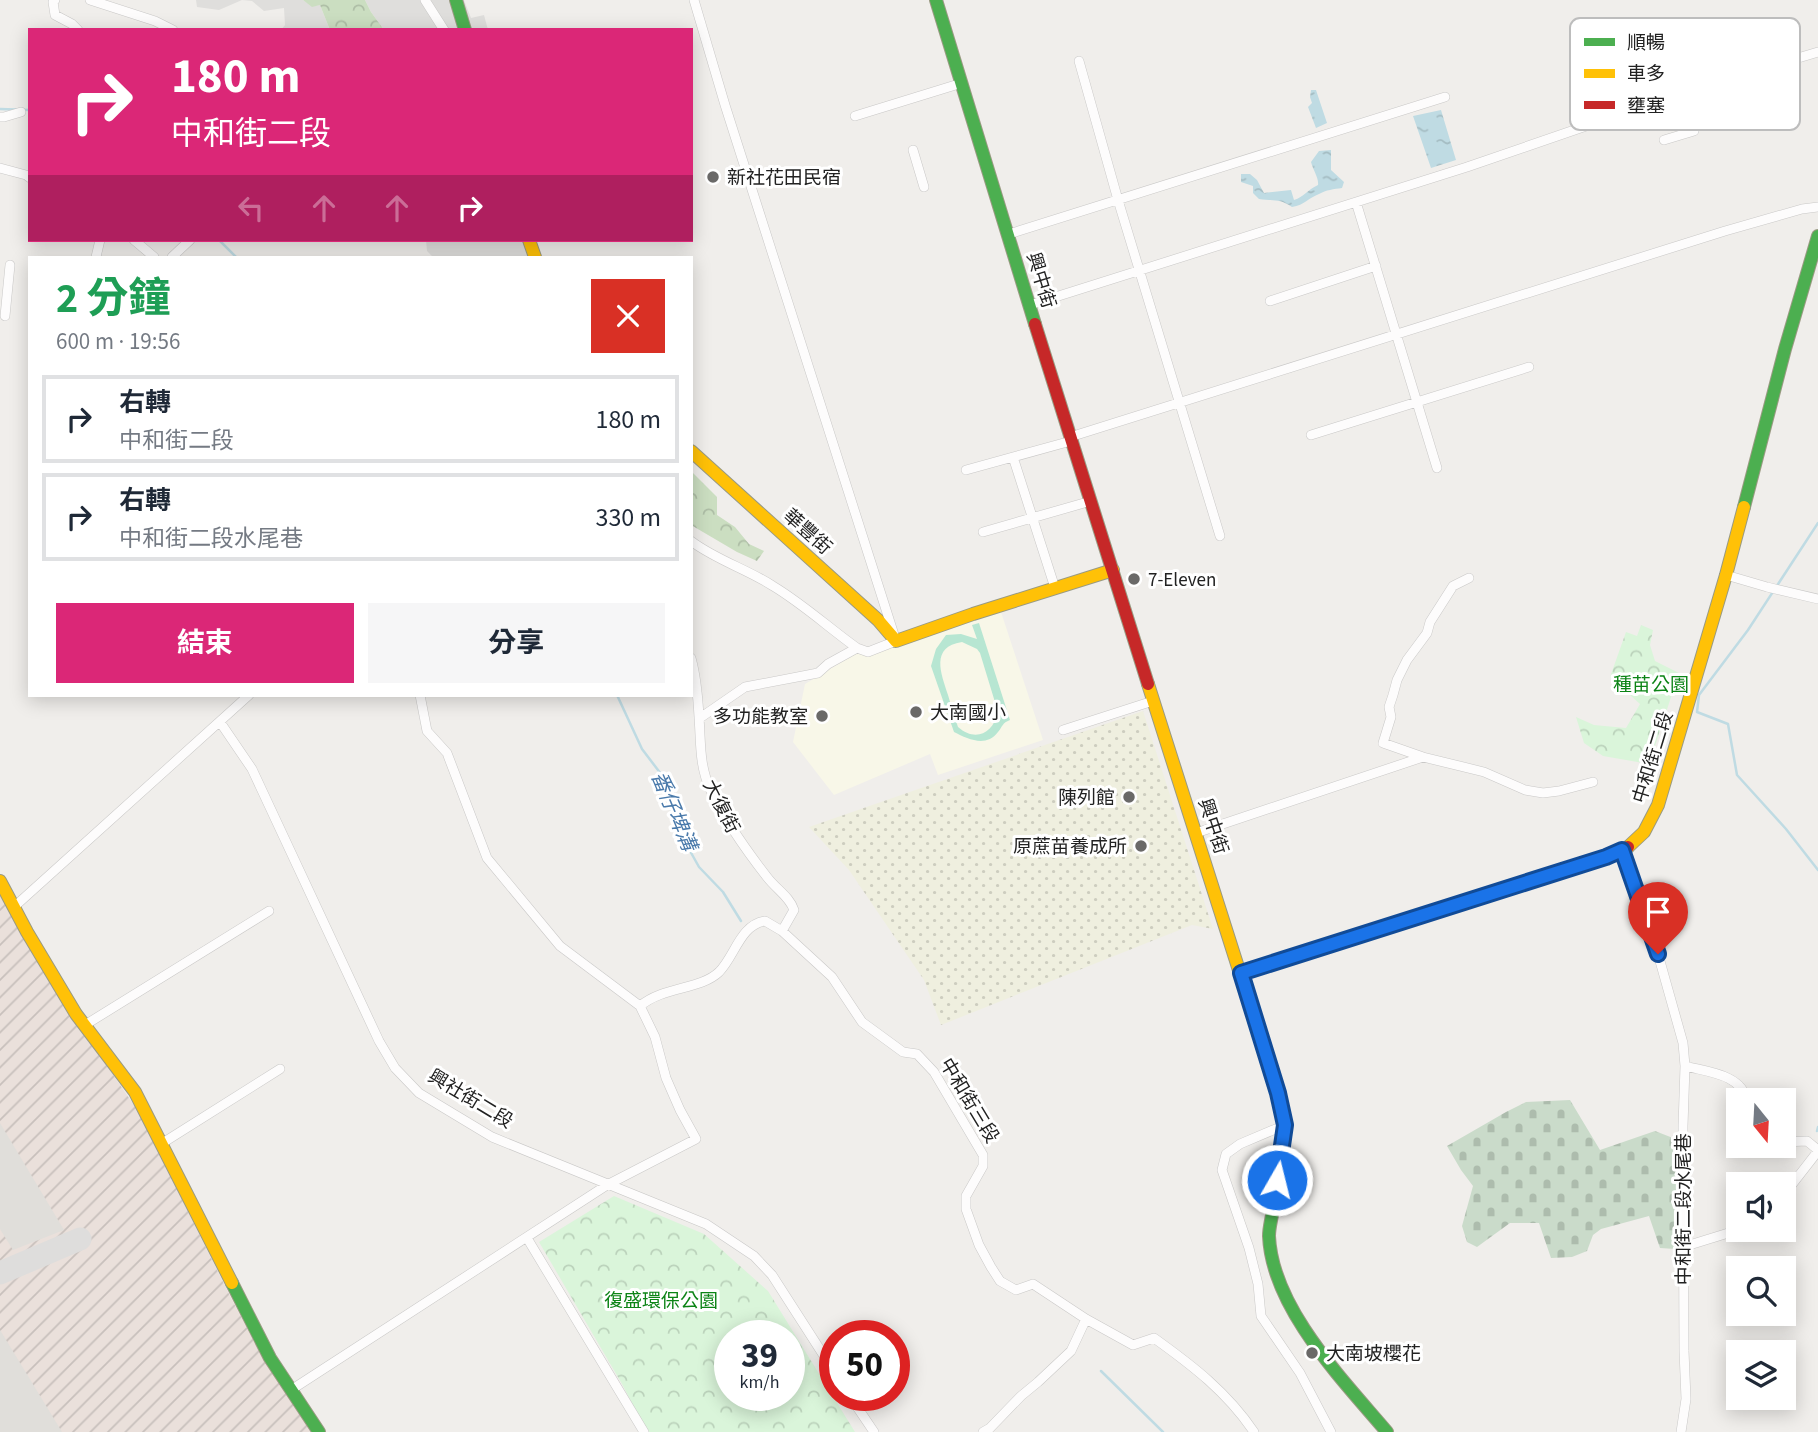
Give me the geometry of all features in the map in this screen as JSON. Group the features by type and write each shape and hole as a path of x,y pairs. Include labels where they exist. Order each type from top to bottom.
{"street":[{"path":"55,0 55,15 76,28"},
{"path":"90,0 169,28"},
{"path":"425,0 443,28"},
{"path":"456,0 464,28"},
{"path":"694,0 725,106 896,641"},
{"name":"興中街","path":"936,0 1153,701 1241,973"},
{"path":"1800,57 1818,52"},
{"path":"1079,61 1118,200 1220,536"},
{"path":"855,116 962,83"},
{"path":"1009,234 1445,97"},
{"path":"0,117 21,112"},
{"path":"1030,305 1467,167 1574,130"},
{"path":"1664,140 1694,131"},
{"path":"913,150 924,187"},
{"path":"0,168 28,176"},
{"path":"1356,202 1437,468"},
{"path":"966,470 1725,231 1801,209 1818,207"},
{"name":"中和街二段","path":"1241,973 1593,861 1641,839 1658,805 1726,575 1785,349 1818,236"},
{"path":"136,242 152,256"},
{"path":"173,256 188,242"},
{"path":"5,316 10,265"},
{"path":"1270,301 1376,267"},
{"path":"1311,435 1529,367"},
{"name":"華豐街","path":"693,454 878,620 896,641"},
{"path":"1013,457 1055,588"},
{"path":"983,532 1091,502"},
{"path":"693,543 704,551 774,586 857,648 868,652 1113,570"},
{"path":"1726,575 1818,599"},
{"path":"1469,578 1453,586 1430,622 1427,633 1406,660 1389,707 1391,717 1383,743 1423,757 1483,772 1525,790 1543,793 1593,782"},
{"path":"700,718 745,687 818,673 828,664 857,648"},
{"name":"大復街","path":"693,671 700,718 700,756 710,788 729,825 750,855 775,888 792,902 794,910 782,931"},
{"path":"14,907 247,697"},
{"path":"291,1390 607,1185 696,1139 666,1078 655,1037 640,1006 560,946 487,858 447,753 427,731 420,697"},
{"path":"1063,730 1153,701"},
{"name":"興社街二段","path":"220,722 252,769 379,1041 395,1069 419,1093 492,1137 706,1224 754,1256 772,1276 819,1348"},
{"path":"1196,834 1423,757"},
{"name":"中和街二段水尾巷","path":"1622,850 1664,975 1683,1043 1686,1399 1681,1432"},
{"path":"0,881 69,1002 135,1092 270,1358 319,1432"},
{"path":"85,1026 270,911"},
{"path":"640,1006 669,991 701,983 719,972 748,928 755,922 765,921 782,931"},
{"name":"中和街三段","path":"782,931 832,977 862,1022 903,1052 917,1054 934,1072 983,1156 983,1166 966,1196 966,1209 979,1245 1000,1281 1016,1290 1033,1284 1086,1319 1133,1345 1154,1338 1197,1369 1229,1401 1254,1432"},
{"path":"1241,973 1278,1093 1285,1125 1269,1235 1282,1287 1309,1336 1387,1432"},
{"path":"1685,1066 1730,1078 1741,1088"},
{"path":"161,1144 280,1069"},
{"path":"1285,1125 1240,1144 1226,1154 1222,1170 1249,1248 1258,1284 1261,1316 1300,1373 1331,1432"},
{"path":"1796,1141 1807,1141 1818,1151 1796,1179"},
{"path":"1683,1247 1726,1234"},
{"path":"527,1238 644,1432"},
{"path":"983,1432 1071,1351 1086,1319"},
{"path":"860,1411 874,1432"}],"shaded area":[{"path":"196,0 242,0 219,10 197,7"},
{"path":"242,0 303,0 312,6 320,5 329,28 283,28 285,25 284,8 264,11 252,1"},
{"path":"365,0 464,0 471,18 484,15 487,28 383,28"},
{"path":"426,242 527,242 531,256 432,256 427,251"},
{"name":"大南國小","path":"1001,612 1043,740 938,775 930,754 834,795 793,742 805,684 857,653"},
{"path":"0,894 76,1025 138,1111 263,1359 312,1432 0,1432"},
{"path":"0,1123 64,1230 13,1250 0,1229"},
{"path":"0,1330 62,1432 0,1432"}],"green space":[{"path":"303,0 365,0 383,28 329,28 320,5 312,7"},
{"path":"693,473 717,497 717,515 735,527 749,544 764,551 757,561 693,526"},
{"path":"979,623 1010,720 993,737 982,741 954,732 931,666 936,649 946,635 961,634 977,639 972,625","holes":["962,642 977,649 998,712 992,726 977,735 964,732 958,727 940,662 945,649 952,645"]},
{"name":"種苗公園","path":"1641,625 1653,630 1650,645 1655,661 1679,673 1649,764 1603,756 1584,743 1576,717 1594,725 1626,728 1640,704 1610,677 1626,632 1637,636"},
{"path":"1143,711 1213,929 1192,925 941,1025 924,980 849,870 809,827"},
{"path":"1570,1100 1600,1150 1655,1131 1673,1138 1679,1216 1675,1249 1660,1248 1649,1216 1601,1229 1593,1235 1587,1251 1572,1257 1551,1258 1539,1223 1510,1223 1477,1247 1467,1242 1462,1226 1473,1186 1447,1146 1526,1102"},
{"name":"復盛環保公園","path":"614,1196 704,1234 768,1291 786,1320 714,1320 714,1411 805,1411 805,1351 819,1374 819,1411 842,1411 855,1432 647,1432 539,1242"}],"water":[{"path":"1311,90 1316,90 1327,123 1316,128 1308,107 1312,103"},
{"path":"1441,110 1456,160 1431,168 1413,116"},
{"path":"1331,150 1331,170 1344,182 1342,188 1324,192 1296,206 1259,199 1253,193 1253,186 1241,182 1241,174 1250,174 1264,193 1291,190 1294,200 1318,185 1311,162 1319,151"}],"waterway":[{"name":"番仔埤溝","path":"0,109 28,110"},
{"name":"番仔埤溝","path":"221,242 235,256"},
{"path":"1818,523 1748,630 1699,695 1697,712 1728,724 1737,775 1786,829 1818,870"},
{"name":"番仔埤溝","path":"618,697 642,749 661,774 675,824 699,867 723,892 741,921"},
{"path":"1817,1131 1818,1127"},
{"path":"1101,1371 1163,1432"}],"taxiway":[{"path":"0,1273 80,1239"}],"traffic: fast":[{"path":"456,0 464,28"},
{"path":"936,0 1035,324"},
{"path":"1744,507 1818,236"},
{"path":"1280,1161 1269,1236 1273,1263 1283,1290 1313,1342 1387,1432"},
{"path":"232,1283 270,1358 319,1432"}],"traffic: slow":[{"path":"530,242 535,256"},
{"path":"693,453 878,620 896,641 1113,570"},
{"path":"1628,847 1644,832 1658,805 1744,507"},
{"path":"1148,684 1278,1093 1285,1125 1280,1161"},
{"path":"0,881 76,1014 135,1092 232,1283"}],"traffic: jam":[{"path":"1035,324 1148,684"},
{"path":"1241,973 1606,857 1628,847"}],"place":[{"name":"新社花田民宿","path":"713,177"},
{"name":"7-Eleven","path":"1134,579"},
{"name":"大南國小","path":"916,712"},
{"name":"多功能教室","path":"822,716"},
{"name":"陳列館","path":"1129,797"},
{"name":"原蔗苗養成所","path":"1141,846"},
{"name":"大南坡櫻花","path":"1312,1353"}],"route":[{"path":"1277,1180 1285,1125 1278,1093 1241,973 1622,850 1658,954"}]}
